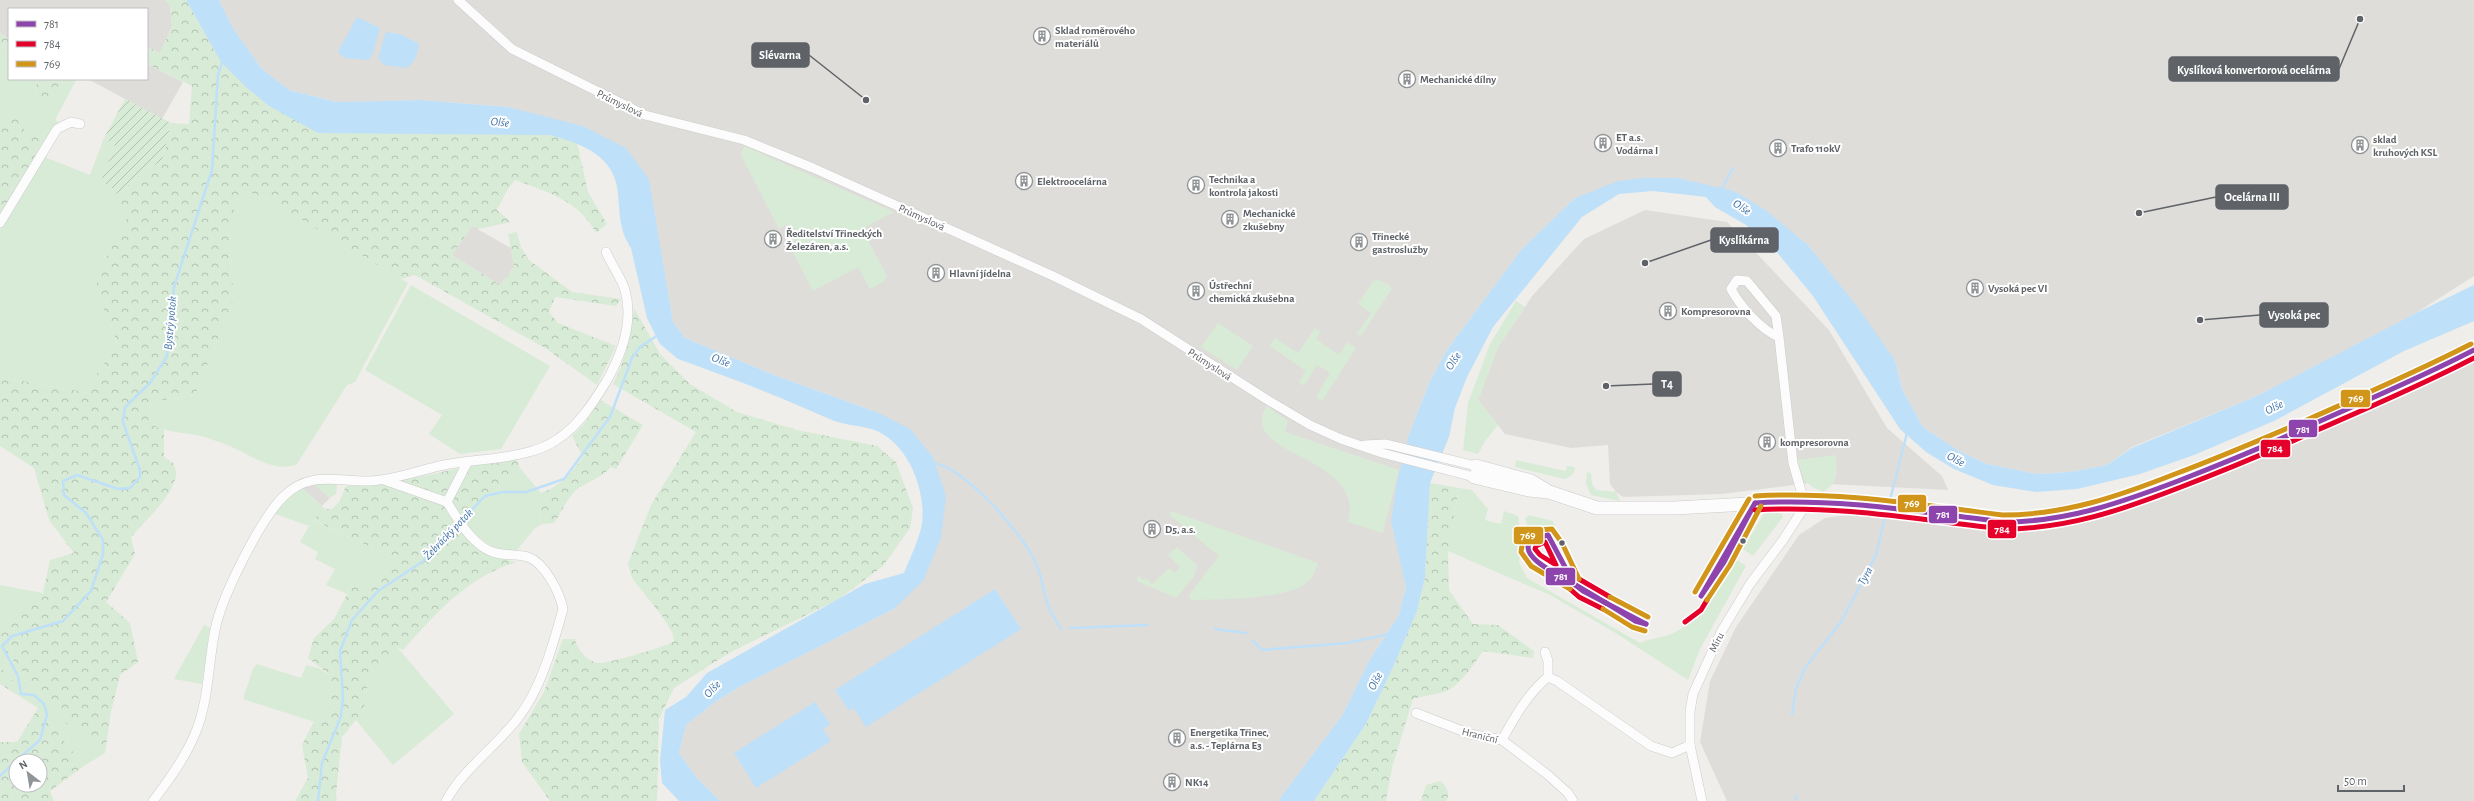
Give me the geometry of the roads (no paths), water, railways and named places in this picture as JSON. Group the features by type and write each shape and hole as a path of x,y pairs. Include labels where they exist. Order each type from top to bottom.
{"street":[{"name":"Průmyslová","path":"458,0 512,49 645,115 744,140 813,168 1053,276 1141,319 1310,425 1341,439 1364,445 1382,454 1475,472"},
{"path":"0,223 57,129 71,122 80,124"},
{"path":"153,801 173,773 195,734 204,704 219,611 236,574 274,508 291,489 313,479 382,480 468,461 530,450 557,440 570,430 593,402 618,362 625,337 628,316 624,287 606,252"},
{"path":"1779,337 1770,334 1735,297 1731,289 1737,280 1747,281 1776,316 1779,337 1793,463 1804,502"},
{"path":"1364,445 1386,444 1529,490 1549,492 1597,508 1675,508 1804,502 1871,506 1906,511 2029,523 2082,515 2122,503 2242,457 2427,374 2474,350"},
{"path":"447,502 468,461"},
{"path":"382,480 447,502 464,528 486,549 499,554 528,557 535,562 552,585 561,600 563,609 544,666 529,701 514,723 455,786 446,801"},
{"name":"Míru","path":"1702,801 1690,745 1690,711 1699,678 1721,632 1750,584 1799,518 1804,502"},
{"path":"1545,652 1548,661 1548,677"},
{"path":"1548,677 1557,681 1651,746 1672,753 1690,745"},
{"path":"1502,740 1538,684 1548,677"},
{"name":"Hraniční","path":"1416,713 1470,734 1502,740 1548,774 1568,793 1573,801"}],"water":[{"name":"Olše","path":"186,0 219,0 233,28 262,69 289,90 337,102 422,100 508,107 583,126 626,148 649,179 673,322 685,338 774,375 879,413 910,429 933,457 946,496 941,538 923,581 894,609 741,686 715,702 686,725 679,753 697,778 720,801 679,801 662,783 660,761 665,710 686,697 707,673 865,584 904,573 919,536 923,511 918,484 907,459 899,447 889,438 877,431 833,421 772,394 678,359 660,344 647,318 631,248 622,229 616,181 611,170 595,153 573,142 549,135 318,133 269,106 246,87 221,62"},
{"path":"357,17 380,28 372,56 368,60 344,58 338,52"},
{"path":"386,32 400,34 419,44 416,58 407,68 384,65 378,58"},
{"name":"Olše","path":"1642,178 1678,178 1734,191 1764,209 1808,245 1859,309 1895,360 1902,389 1923,427 1959,451 1987,464 2037,474 2070,472 2107,465 2132,448 2259,395 2416,313 2474,285 2474,321 2404,351 2274,421 2194,455 2140,474 2077,489 2036,492 1993,485 1954,469 1926,452 1900,429 1813,296 1775,250 1746,225 1715,207 1706,197 1653,191 1619,194 1582,217 1493,327 1467,377 1455,408 1449,437 1430,483 1425,577 1417,611 1395,663 1366,724 1314,801 1278,801 1343,714 1369,661 1399,615 1406,587 1391,521 1397,481 1409,435 1429,383 1447,350 1521,250 1575,198 1618,181"},
{"path":"995,589 1021,629 866,727 854,708 849,711 835,690"},
{"path":"815,702 830,724 823,729 831,741 756,788 734,753"}],"waterway":[{"name":"Bystrý potok","path":"25,753 40,740 47,715 44,704 34,695 21,694 18,676 2,646 12,636 63,621 91,591 103,554 103,540 86,513 64,495 63,481 77,475 118,489 130,488 140,477 140,470 123,422 125,407 150,383 167,356 174,287 212,170 218,75 223,60"},
{"path":"1721,190 1733,168"},
{"name":"Žebrácký potok","path":"462,520 485,496 503,492 526,492 564,479 610,417 632,358 640,347 658,335"},
{"name":"Tyra","path":"1889,504 1907,433"},
{"path":"933,463 946,467 975,488 991,503 1018,534 1035,561 1049,608 1061,629"},
{"name":"Tyra","path":"1792,714 1796,689 1805,668 1841,622 1876,555 1886,513"},
{"name":"Žebrácký potok","path":"318,801 322,763 341,716 343,697 340,651 352,620 378,591 422,562 458,524"},
{"path":"1070,628 1148,625"},
{"path":"1215,629 1246,633"},
{"path":"1253,641 1262,650 1347,643 1389,634"},
{"name":"Bystrý potok","path":"0,776 8,768"},
{"name":"Tyra","path":"1795,796 1797,801"}],"place":[{"name":"Kyslíková konvertorová ocelárna","path":"2360,19"},
{"name":"Sklad roměrového materiálů","path":"1042,36"},
{"name":"Mechanické dílny","path":"1407,79"},
{"name":"Slévarna","path":"866,100"},
{"name":"ET a.s. Vodárna I","path":"1603,143"},
{"name":"sklad kruhových KSL","path":"2360,145"},
{"name":"Trafo 110kV","path":"1778,148"},
{"name":"Elektroocelárna","path":"1024,181"},
{"name":"Technika a kontrola jakosti","path":"1196,185"},
{"name":"Ocelárna III","path":"2139,213"},
{"name":"Mechanické zkušebny","path":"1230,219"},
{"name":"Ředitelství Třineckých Železáren, a.s.","path":"773,239"},
{"name":"Třinecké gastroslužby","path":"1359,242"},
{"name":"Kyslíkárna","path":"1645,263"},
{"name":"Hlavní jídelna","path":"936,273"},
{"name":"Vysoká pec VI","path":"1975,288"},
{"name":"Ústřechní chemická zkušebna","path":"1196,291"},
{"name":"Kompresorovna","path":"1668,311"},
{"name":"Vysoká pec","path":"2200,320"},
{"name":"T4","path":"1606,386"},
{"name":"kompresorovna","path":"1767,442"},
{"name":"D5, a.s.","path":"1152,529"},
{"name":"Energetika Třinec, a.s. - Teplárna E3","path":"1177,738"},
{"name":"NK14","path":"1172,782"}]}
